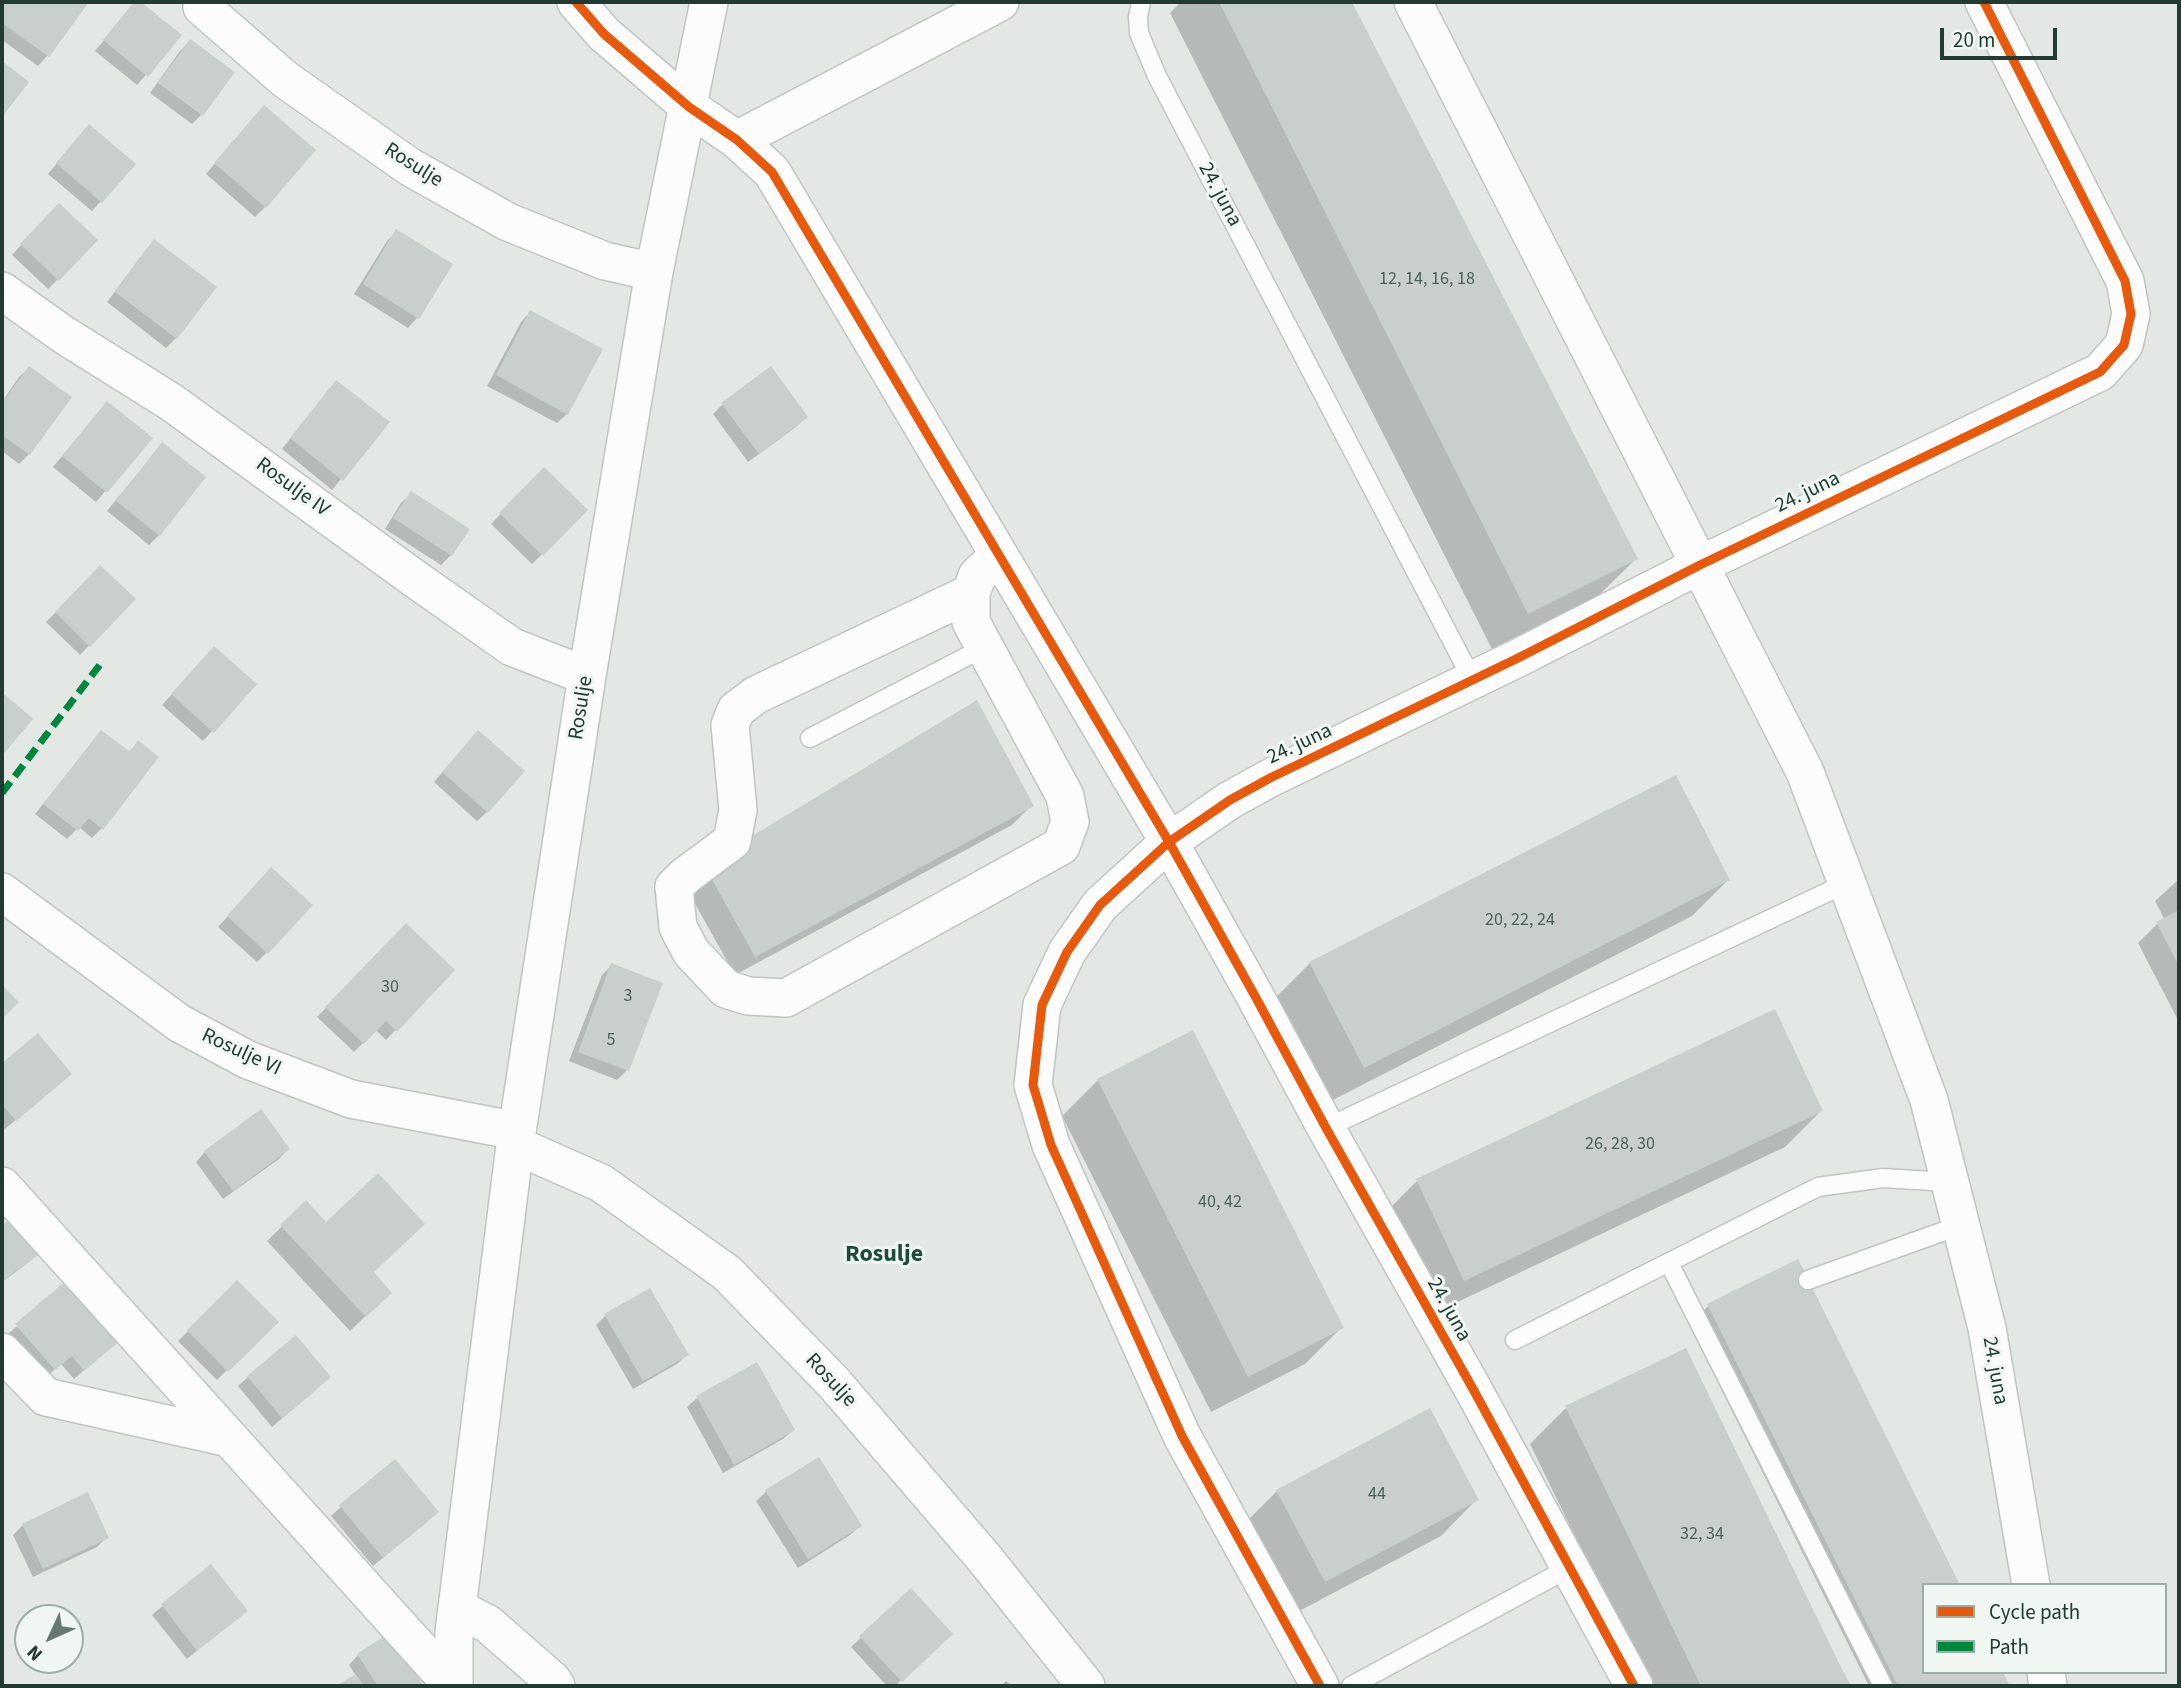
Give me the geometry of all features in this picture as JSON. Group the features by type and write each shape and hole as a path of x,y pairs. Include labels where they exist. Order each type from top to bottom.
{"street":[{"path":"576,2 604,34 689,107 737,140 772,172 1169,842"},
{"name":"Rosulje","path":"453,1686 454,1632 516,1138 587,676 654,272 709,2"},
{"path":"737,140 1000,2"},
{"name":"24. juna","path":"1413,2 1805,772 1929,1100 1987,1328 2031,1583"},
{"name":"24. juna","path":"1320,1686 1182,1436 1051,1145 1033,1085 1042,1005 1067,952 1100,905 1169,842 1230,800 1700,565 2099,372 2124,345 2131,314 2125,281 1984,2"},
{"name":"Rosulje","path":"202,7 286,80 410,167 508,222 605,261 654,272"},
{"name":"Rosulje IV","path":"2,291 64,335 171,402 512,647 587,676"},
{"path":"971,593 755,695 736,710 730,725 738,810 732,841 674,887 677,927 691,952 726,989 748,996 786,998 1061,846 1070,822 1065,796 971,622 971,593 977,576 998,556"},
{"name":"24. juna","path":"1169,842 1473,1389 1634,1686"},
{"name":"Rosulje VI","path":"2,892 179,1023 248,1060 351,1099 516,1138"},
{"name":"Rosulje","path":"516,1138 601,1183 727,1273 834,1383 985,1559 1086,1686"},
{"path":"2,1186 453,1686"},
{"path":"2,1352 46,1396 229,1438"},
{"path":"457,1608 488,1624 556,1686"}],"lane":[{"name":"24. juna","path":"1141,2 1139,33 1157,76 1472,681"},
{"path":"810,738 985,647"},
{"path":"1326,1128 1847,883"},
{"path":"1515,1340 1818,1187 1883,1178 1950,1182"},
{"path":"1808,1280 1961,1226"},
{"path":"1669,1263 1883,1686"},
{"path":"1704,1331 1725,1340"},
{"path":"1351,1686 1569,1568"}],"building":[{"path":"2,2 89,2 49,57 2,23"},
{"path":"134,2 141,2 182,35 148,77 103,40"},
{"path":"1219,2 1352,2 1638,559 1528,614"},
{"path":"190,39 235,72 203,116 158,83"},
{"path":"2,61 29,82 2,117"},
{"path":"264,105 316,150 266,208 214,163"},
{"path":"89,124 136,164 102,203 56,163"},
{"path":"59,203 98,240 59,281 20,244"},
{"path":"396,229 453,264 419,319 363,284"},
{"path":"154,239 217,287 177,339 115,292"},
{"path":"530,310 603,349 568,415 496,375"},
{"path":"29,366 72,397 30,455 2,435 2,403"},
{"path":"771,366 808,417 759,454 721,403"},
{"path":"336,380 390,422 343,481 290,438"},
{"path":"107,401 153,438 107,493 62,456"},
{"path":"162,442 206,477 160,536 116,501"},
{"path":"544,467 588,510 543,556 499,513"},
{"path":"411,491 470,529 452,556 393,518"},
{"path":"100,565 136,599 90,647 55,612"},
{"path":"214,646 257,684 214,733 171,694"},
{"path":"2,692 33,719 2,756"},
{"path":"977,700 1034,806 755,957 704,865"},
{"path":"101,730 130,752 138,740 159,757 103,830 89,818 78,831 43,804"},
{"path":"478,730 525,771 488,813 442,772"},
{"path":"1676,775 1730,880 1364,1068 1309,962"},
{"path":"271,867 313,905 268,954 227,916"},
{"path":"2179,910 2179,966 2156,922"},
{"path":"406,923 455,970 397,1032 386,1021 364,1044 325,1007"},
{"path":"611,963 663,983 629,1071 578,1052"},
{"path":"2,985 19,1002 2,1019"},
{"path":"1775,1009 1823,1111 1464,1281 1416,1179"},
{"path":"1193,1030 1344,1328 1248,1377 1097,1079"},
{"path":"38,1033 72,1074 16,1121 2,1104 2,1063"},
{"path":"261,1109 290,1149 233,1191 204,1151"},
{"path":"378,1173 425,1224 374,1272 392,1293 366,1317 280,1225 306,1200 326,1222"},
{"path":"15,1216 41,1253 2,1281 2,1225"},
{"path":"1798,1259 1959,1583 1922,1583 1922,1674 2004,1674 2010,1686 1898,1686 1707,1304"},
{"path":"69,1278 122,1339 84,1371 72,1356 55,1370 15,1324"},
{"path":"237,1280 279,1322 228,1372 187,1330"},
{"path":"650,1288 689,1355 643,1381 604,1314"},
{"path":"296,1335 331,1377 282,1418 247,1376"},
{"path":"1686,1348 1851,1686 1701,1686 1565,1406"},
{"path":"757,1362 795,1430 734,1465 696,1396"},
{"path":"1430,1408 1479,1500 1325,1582 1276,1490"},
{"path":"819,1457 862,1526 808,1559 765,1490"},
{"path":"395,1459 439,1512 383,1558 339,1505"},
{"path":"88,1492 109,1538 43,1569 22,1524"},
{"path":"211,1564 248,1611 197,1651 161,1604"},
{"path":"911,1588 953,1634 902,1682 859,1636"},
{"path":"389,1633 424,1686 378,1686 357,1654"},
{"path":"356,1674 364,1686 336,1686"}],"marked path":[{"path":"2,793 102,662"}],"cycle path":[{"path":"576,2 604,34 689,107 737,140 772,172 1169,842 1100,905 1067,952 1042,1005 1033,1085 1051,1145 1182,1436 1320,1686"},
{"path":"1634,1686 1473,1389 1169,842 1230,800 1270,778 1518,658 1700,565 2100,372 2124,345 2131,314 2125,281 1984,2"}],"district":[{"name":"Rosulje","path":"884,1256"}]}
